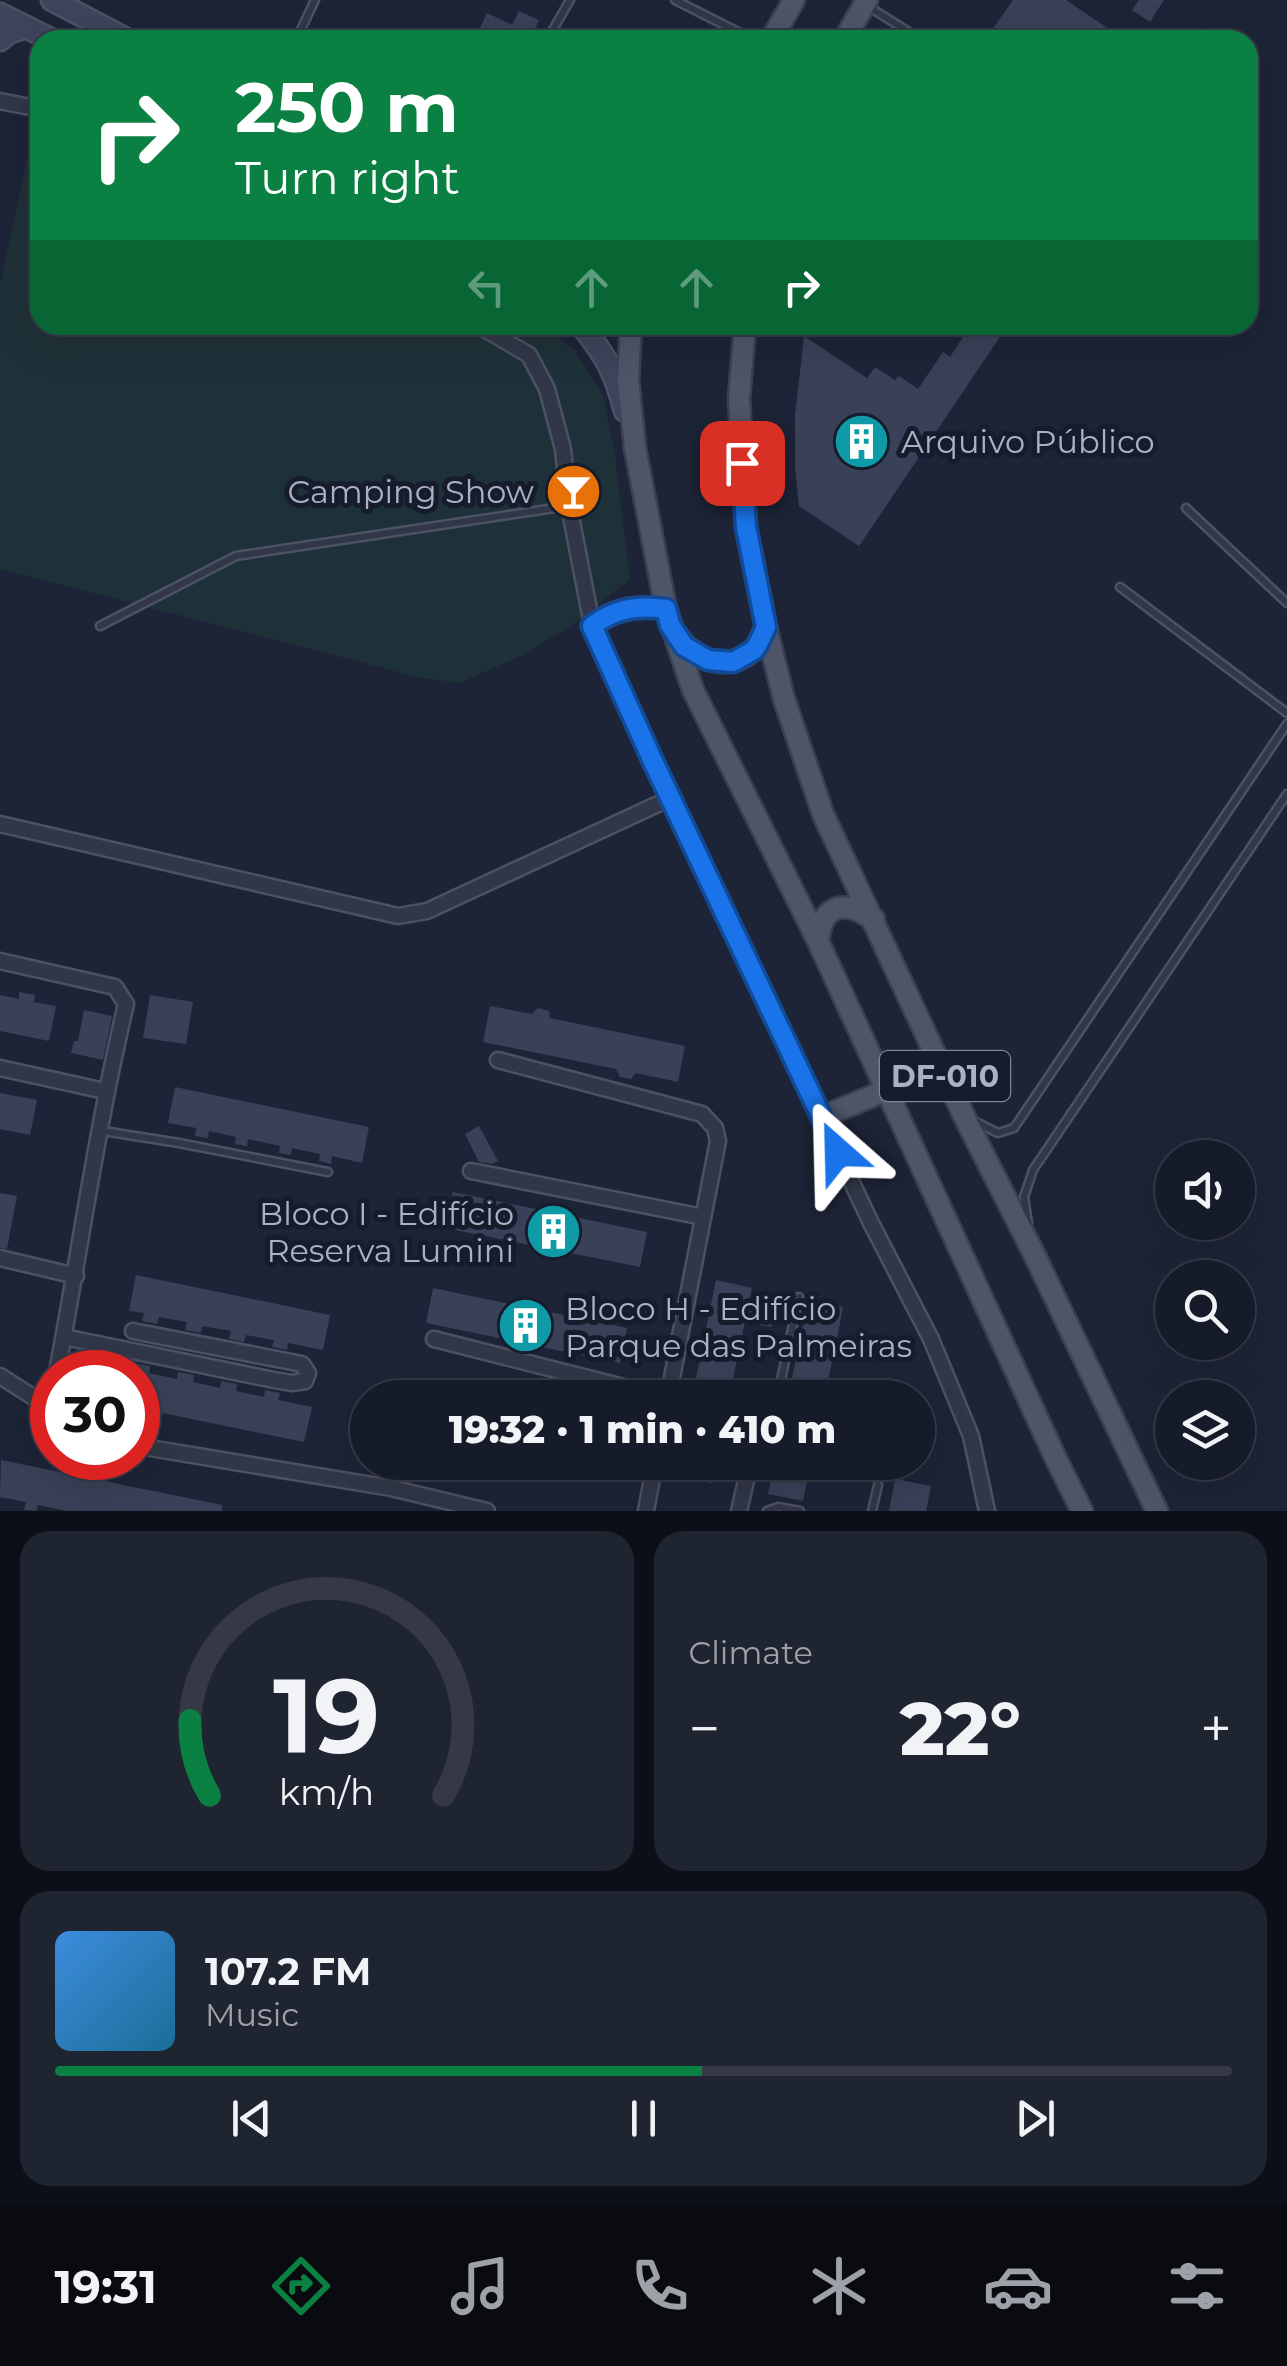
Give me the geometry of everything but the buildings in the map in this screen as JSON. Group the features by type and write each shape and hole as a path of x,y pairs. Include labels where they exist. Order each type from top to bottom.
{"main road":[{"path":"52,0 109,30"},
{"path":"777,30 794,0"},
{"path":"850,30 866,2"},
{"path":"0,14 32,30"},
{"path":"0,40 26,27"},
{"path":"589,335 605,355 618,384 635,448"},
{"name":"DF-010","path":"630,335 628,379 635,448 668,617 693,690 818,940 1082,1511"},
{"name":"DF-010","path":"744,335 738,400 746,527 784,698 823,814 964,1116 1157,1511"},
{"path":"592,626 608,614 630,608 668,617 684,646 708,660 725,663 754,650 766,627"},
{"path":"818,940 821,922 830,912 848,907 874,920"},
{"path":"822,1117 887,1090"},
{"path":"1056,1458 1073,1511"}],"street":[{"path":"0,101 30,107"},
{"path":"495,335 528,355 547,389 563,449 569,506 592,626 871,1223 931,1339 971,1436 987,1511"},
{"path":"0,824 398,916 427,911 671,798"},
{"path":"0,961 115,987 126,1004 105,1090 61,1350"},
{"path":"498,1060 702,1114 714,1128 718,1141 671,1380"},
{"path":"0,1068 105,1090"},
{"path":"471,1171 703,1216"},
{"path":"0,1258 76,1276"},
{"path":"64,1337 292,1383 305,1381 308,1374 302,1364 133,1330"},
{"path":"434,1339 603,1380"},
{"path":"0,1376 30,1393"},
{"path":"160,1450 391,1488 486,1511"},
{"path":"646,1511 652,1480"},
{"path":"738,1511 746,1480"}],"lane":[{"path":"301,30 315,0"},
{"path":"553,30 570,0"},
{"path":"675,0 734,30"},
{"path":"866,2 906,30"},
{"path":"100,626 236,556 569,506"},
{"path":"1186,508 1287,602"},
{"path":"1120,587 1287,713"},
{"path":"964,1116 998,1133 1014,1128 1287,724"},
{"path":"1034,1254 1024,1197 1033,1170 1287,794"},
{"path":"99,1130 328,1172"},
{"path":"781,1380 799,1297"},
{"path":"872,1511 878,1485"},
{"path":"768,1511 778,1507 800,1511"}],"shaded area":[{"path":"30,146 30,335 554,335 574,350 603,395 615,455 630,579 577,622 523,655 460,683 422,678 0,569 0,285"}],"place":[{"name":"Arquivo Público","path":"862,441"},
{"name":"Camping Show","path":"573,491"},
{"name":"Bloco I - Edifício Reserva Lumini","path":"553,1231"},
{"name":"Bloco H - Edifício Parque das Palmeiras","path":"526,1326"}],"route":[{"path":"742,463 746,527 766,627 754,650 733,662 708,660 684,646 670,625 666,609 630,608 608,614 592,626 838,1152"}]}
